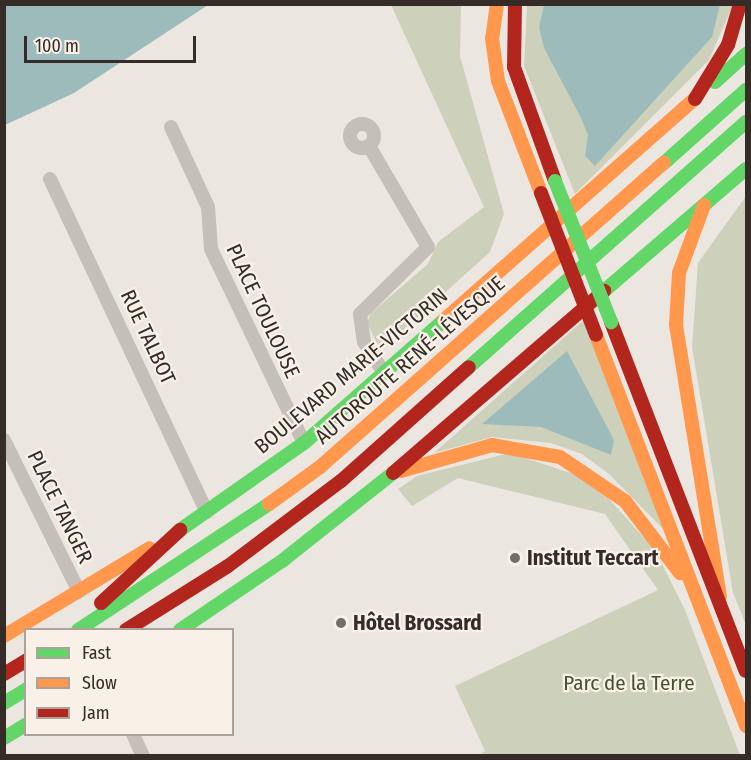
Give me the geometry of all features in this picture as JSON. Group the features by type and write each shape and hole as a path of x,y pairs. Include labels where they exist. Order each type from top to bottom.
{"main road":[{"path":"497,4 492,38 498,81 694,594 747,726"},
{"path":"515,4 514,67 555,181 720,596 747,671"},
{"path":"695,99 728,45 740,4"},
{"name":"BOULEVARD MARIE-VICTORIN","path":"4,636 180,530 304,443 747,54"},
{"name":"AUTOROUTE RENÉ-LÉVESQUE","path":"81,628 228,536 320,467 747,90"},
{"path":"129,628 244,554 341,481 747,122"},
{"path":"183,628 282,561 393,473 747,169"},
{"path":"704,205 679,273 676,316 720,596"},
{"path":"393,473 492,445 560,457 625,501 694,594"},
{"path":"74,628 180,530"},
{"path":"4,674 24,662"},
{"path":"4,703 24,691"},
{"path":"4,738 24,726"}],"street":[{"name":"PLACE TOULOUSE","path":"171,127 208,207 211,249 304,443"},
{"path":"369,146 428,247 360,314 364,342 384,373"},
{"name":"RUE TALBOT","path":"50,179 207,512"},
{"name":"PLACE TANGER","path":"4,440 79,592"},
{"path":"133,736 143,756"}],"green space":[{"path":"391,5 461,5 460,56 504,214 490,252 380,351 367,322 371,313 428,264 438,242 484,207"},
{"path":"527,5 733,5 709,60 575,194 524,66"},
{"path":"746,196 746,625 733,593 692,347 698,263"},
{"path":"585,319 672,538 609,474 582,454 551,443 492,437 434,453"},
{"name":"Parc de la Terre","path":"510,453 592,480 655,550 685,610 740,755 479,755 485,751 455,686 658,590 605,514 458,478 412,506 398,489 417,476"}],"water":[{"path":"5,4 208,5 74,93 5,125"},
{"path":"544,4 720,5 712,37 595,166 585,156 588,135 581,118 544,48 539,27"},
{"path":"567,351 614,440 611,455 541,427 482,424"}],"traffic: fast":[{"path":"715,82 746,54"},
{"path":"664,163 746,90"},
{"path":"469,367 746,122"},
{"path":"604,291 746,169"},
{"path":"555,181 611,322"},
{"path":"180,530 304,443 444,320"},
{"path":"183,628 282,561 393,473"},
{"path":"81,628 269,504"},
{"path":"4,703 24,691"},
{"path":"4,738 24,726"}],"traffic: slow":[{"path":"497,4 492,38 498,81 541,193"},
{"path":"444,320 695,99"},
{"path":"269,504 320,467 664,163"},
{"path":"704,205 679,273 676,325 720,596"},
{"path":"596,335 746,726"},
{"path":"401,471 492,445 560,457 625,501 680,573"},
{"path":"4,636 150,548"}],"traffic: jam":[{"path":"515,4 514,67 555,181"},
{"path":"695,99 728,45 740,4"},
{"path":"541,193 596,335"},
{"path":"393,473 604,291"},
{"path":"611,322 746,671"},
{"path":"129,628 228,566 341,481 469,367"},
{"path":"101,603 180,530"},
{"path":"4,674 24,662"}],"place":[{"name":"Institut Teccart","path":"515,558"},
{"name":"Hôtel Brossard","path":"341,623"}]}
